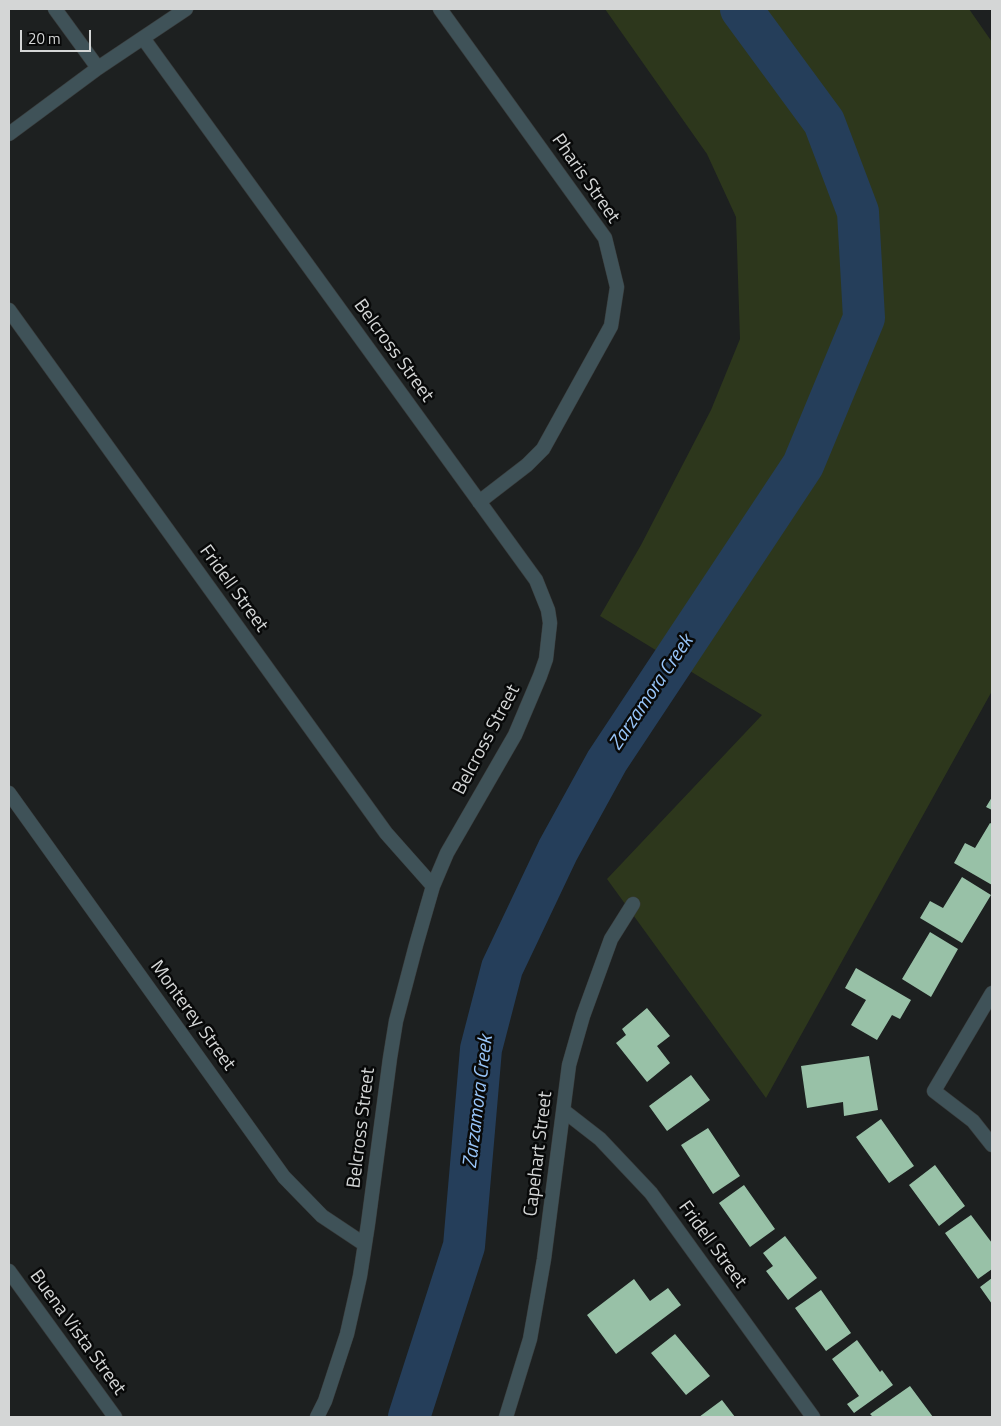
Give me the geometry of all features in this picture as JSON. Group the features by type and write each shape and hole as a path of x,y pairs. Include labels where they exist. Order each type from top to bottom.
{"street":[{"path":"55,9 98,68"},
{"path":"9,134 98,68 186,9"},
{"name":"Pharis Street","path":"440,9 604,238 617,287 611,326 543,449 527,465 479,502"},
{"name":"Belcross Street","path":"143,38 536,580 548,610 550,623 546,659 515,735 447,853 433,886 396,1021 360,1276 347,1334 325,1401 317,1417"},
{"name":"Fridell Street","path":"9,310 386,833 433,886"},
{"name":"Monterey Street","path":"9,793 284,1177 322,1216 364,1244"},
{"name":"Capehart Street","path":"506,1417 530,1339 544,1259 569,1065 583,1016 611,939 633,904"},
{"path":"992,993 934,1091 973,1121 992,1145"},
{"name":"Fridell Street","path":"564,1111 600,1139 651,1193 813,1417"},
{"name":"Buena Vista Street","path":"9,1271 115,1417"}],"green space":[{"path":"605,9 969,9 992,42 992,691 766,1098 607,879 762,715 600,616 641,545 711,410 740,339 736,217 707,154"}],"building":[{"path":"992,797 992,810 986,807"},
{"path":"990,823 992,824 992,885 954,863 965,843 975,848"},
{"path":"962,877 991,895 962,943 920,918 930,901 943,908"},
{"path":"930,932 958,949 931,997 902,979"},
{"path":"856,968 911,1000 900,1019 892,1015 877,1040 851,1025 866,1000 845,988"},
{"path":"647,1008 670,1036 657,1046 670,1063 647,1082 616,1043 626,1035 622,1029"},
{"path":"869,1056 878,1110 844,1116 843,1102 807,1108 801,1066"},
{"path":"691,1075 710,1100 667,1131 649,1106"},
{"path":"881,1119 914,1166 889,1183 856,1137"},
{"path":"708,1128 740,1176 713,1194 681,1145"},
{"path":"935,1165 965,1206 939,1226 909,1185"},
{"path":"744,1185 775,1229 750,1247 719,1203"},
{"path":"971,1215 992,1243 992,1269 978,1279 945,1233"},
{"path":"785,1236 817,1278 788,1300 766,1271 773,1266 763,1253"},
{"path":"992,1278 992,1304 980,1287"},
{"path":"634,1279 650,1301 668,1288 681,1305 616,1354 587,1315"},
{"path":"821,1290 851,1333 826,1351 795,1308"},
{"path":"675,1334 710,1376 686,1395 651,1353"},
{"path":"857,1340 880,1372 882,1370 893,1385 854,1413 847,1404 859,1396 832,1359"},
{"path":"910,1386 933,1417 873,1417 870,1414"},
{"path":"722,1400 735,1417 699,1417"}],"waterway":[{"name":"Zarzamora Creek","path":"409,1417 464,1246 481,1049 502,968 558,850 607,761 803,465 864,318 858,212 824,122 741,9"}]}
